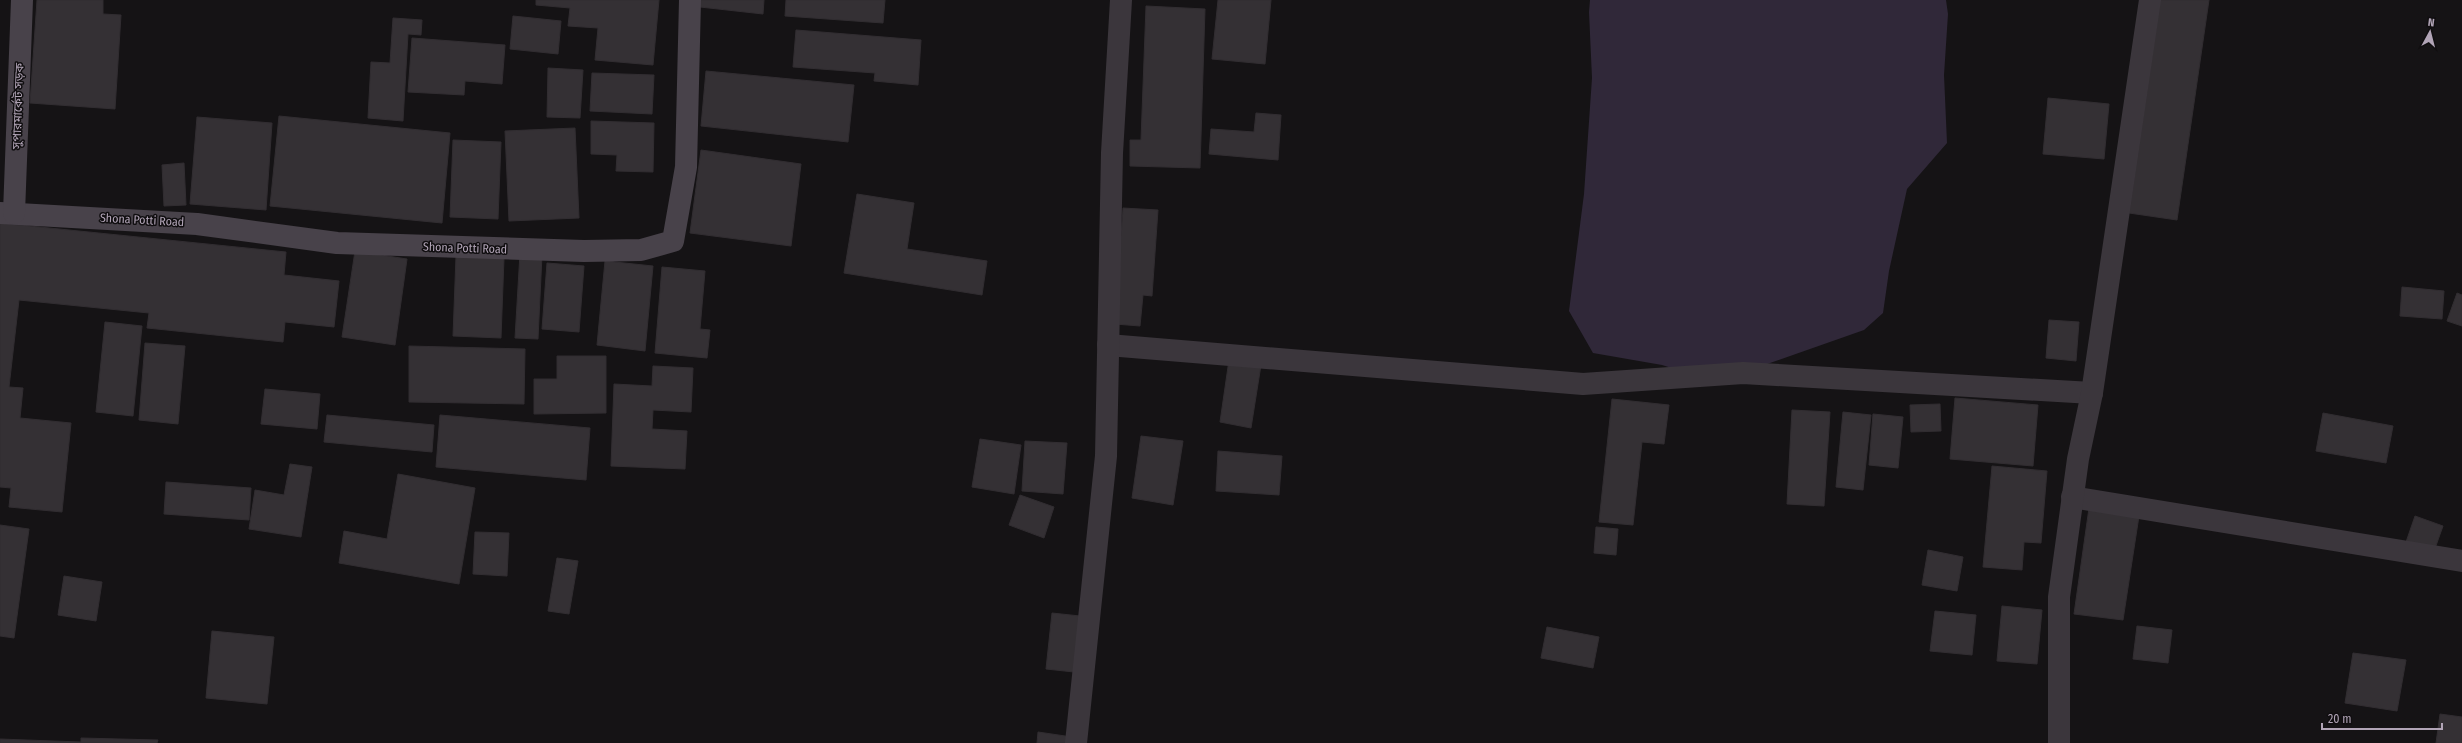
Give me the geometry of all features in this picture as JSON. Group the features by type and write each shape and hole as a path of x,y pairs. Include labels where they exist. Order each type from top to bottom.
{"main road":[{"name":"সুপারমার্কেট সড়ক","path":"7,213 22,0"},
{"name":"Shona Potti Road","path":"7,213 197,224 337,243 584,251 641,250 673,241 686,167 690,0"}],"street":[{"path":"1076,743 1106,456 1112,153 1121,0"},
{"path":"2059,743 2059,597 2072,497 2078,459 2092,393 2150,0"},
{"path":"1108,345 1583,384 1743,373 2092,393"},
{"path":"2072,497 2462,561"}],"shaded area":[{"path":"1590,0 1946,0 1948,14 1944,75 1947,143 1907,189 1889,271 1883,313 1864,330 1716,382 1662,365 1593,353 1569,311 1584,194 1592,78 1589,12"}],"building":[{"path":"37,0 103,0 103,14 121,15 115,109 30,103"},
{"path":"536,0 659,0 653,65 595,60 598,28 568,26 570,8 536,5"},
{"path":"692,0 764,0 763,14 691,6"},
{"path":"786,0 885,0 883,23 785,16"},
{"path":"1218,0 1271,0 1265,64 1212,59"},
{"path":"2160,0 2209,0 2177,220 2129,213"},
{"path":"1146,6 1205,9 1200,168 1130,166 1130,140 1141,140"},
{"path":"513,16 561,21 558,54 510,49"},
{"path":"393,18 422,20 421,35 408,34 403,121 368,118 371,62 390,63"},
{"path":"796,30 921,40 918,85 874,81 875,73 793,67"},
{"path":"412,38 505,45 502,84 465,81 464,95 408,92"},
{"path":"548,68 583,70 580,118 547,117"},
{"path":"706,71 854,85 848,142 701,126"},
{"path":"592,73 654,75 652,114 590,111"},
{"path":"2048,98 2109,104 2104,159 2043,154"},
{"path":"1256,113 1281,115 1278,160 1209,154 1211,129 1254,132"},
{"path":"279,116 450,133 442,223 270,206"},
{"path":"197,117 272,123 266,210 190,204"},
{"path":"591,121 654,123 653,172 616,171 617,155 591,154"},
{"path":"575,128 579,218 509,221 505,131"},
{"path":"453,140 501,142 498,219 450,217"},
{"path":"701,150 801,164 791,246 690,233"},
{"path":"184,163 186,205 164,206 162,165"},
{"path":"857,194 914,203 907,249 987,261 982,295 844,273"},
{"path":"1123,208 1158,210 1152,296 1143,295 1140,326 1115,324"},
{"path":"0,223 286,252 284,275 339,281 334,327 285,322 283,342 147,328 149,313 19,300 9,387 23,388 20,418 71,423 62,512 9,507 11,488 0,487"},
{"path":"355,251 407,259 395,345 342,337"},
{"path":"520,253 542,255 538,339 515,338"},
{"path":"456,256 504,258 501,338 453,336"},
{"path":"605,261 653,266 645,351 597,345"},
{"path":"547,263 584,266 579,332 542,329"},
{"path":"662,267 705,271 700,329 710,330 707,358 655,353"},
{"path":"2402,287 2444,291 2442,319 2400,316"},
{"path":"2457,293 2462,295 2462,326 2447,321"},
{"path":"2049,320 2079,322 2076,361 2046,358"},
{"path":"105,322 142,326 133,416 96,412"},
{"path":"145,343 185,346 178,424 139,420"},
{"path":"409,346 525,349 524,404 409,402"},
{"path":"557,356 606,356 606,413 534,414 534,379 557,379"},
{"path":"1229,360 1261,365 1251,428 1220,422"},
{"path":"653,366 693,368 691,412 653,410 652,429 687,431 685,469 611,466 614,384 652,386"},
{"path":"265,389 320,394 317,429 261,424"},
{"path":"1955,398 2038,405 2033,466 1950,459"},
{"path":"1612,399 1669,405 1664,444 1642,442 1633,525 1599,522"},
{"path":"1940,404 1941,431 1911,432 1910,405"},
{"path":"1792,410 1830,412 1824,506 1787,504"},
{"path":"1843,412 1871,415 1863,490 1836,487"},
{"path":"2323,413 2393,426 2386,463 2316,451"},
{"path":"1873,414 1903,417 1898,468 1869,465"},
{"path":"327,415 434,425 432,452 324,442"},
{"path":"440,415 590,428 586,480 436,467"},
{"path":"1141,436 1183,441 1173,505 1132,498"},
{"path":"980,439 1021,445 1014,494 972,487"},
{"path":"1025,441 1067,443 1063,494 1022,491"},
{"path":"1218,451 1282,456 1279,495 1216,491"},
{"path":"290,464 312,467 301,537 249,529 255,490 284,495"},
{"path":"1992,466 2047,471 2041,543 2024,542 2022,570 1983,567"},
{"path":"398,474 475,488 459,584 339,563 344,531 387,539"},
{"path":"166,482 251,488 249,520 164,514"},
{"path":"1020,495 1054,507 1044,538 1009,525"},
{"path":"2089,508 2139,516 2123,620 2074,614"},
{"path":"2415,516 2443,526 2433,554 2405,545"},
{"path":"0,525 29,529 14,638 0,636"},
{"path":"1596,527 1618,529 1616,555 1594,553"},
{"path":"475,532 509,533 507,576 473,574"},
{"path":"1928,550 1963,557 1957,591 1922,585"},
{"path":"557,558 578,561 569,614 548,611"},
{"path":"64,576 102,582 96,621 58,615"},
{"path":"2002,606 2042,610 2037,664 1997,661"},
{"path":"1935,611 1976,615 1972,655 1930,651"},
{"path":"1052,613 1080,616 1074,672 1046,669"},
{"path":"2137,626 2172,630 2168,663 2133,659"},
{"path":"1547,627 1599,637 1593,668 1541,658"},
{"path":"212,631 274,637 267,704 206,698"},
{"path":"2353,653 2406,660 2397,711 2345,703"},
{"path":"2440,714 2462,717 2462,743 2436,743"},
{"path":"1038,732 1072,737 1071,743 1037,743"},
{"path":"81,738 158,740 157,743 0,743 0,739 81,742"}]}
